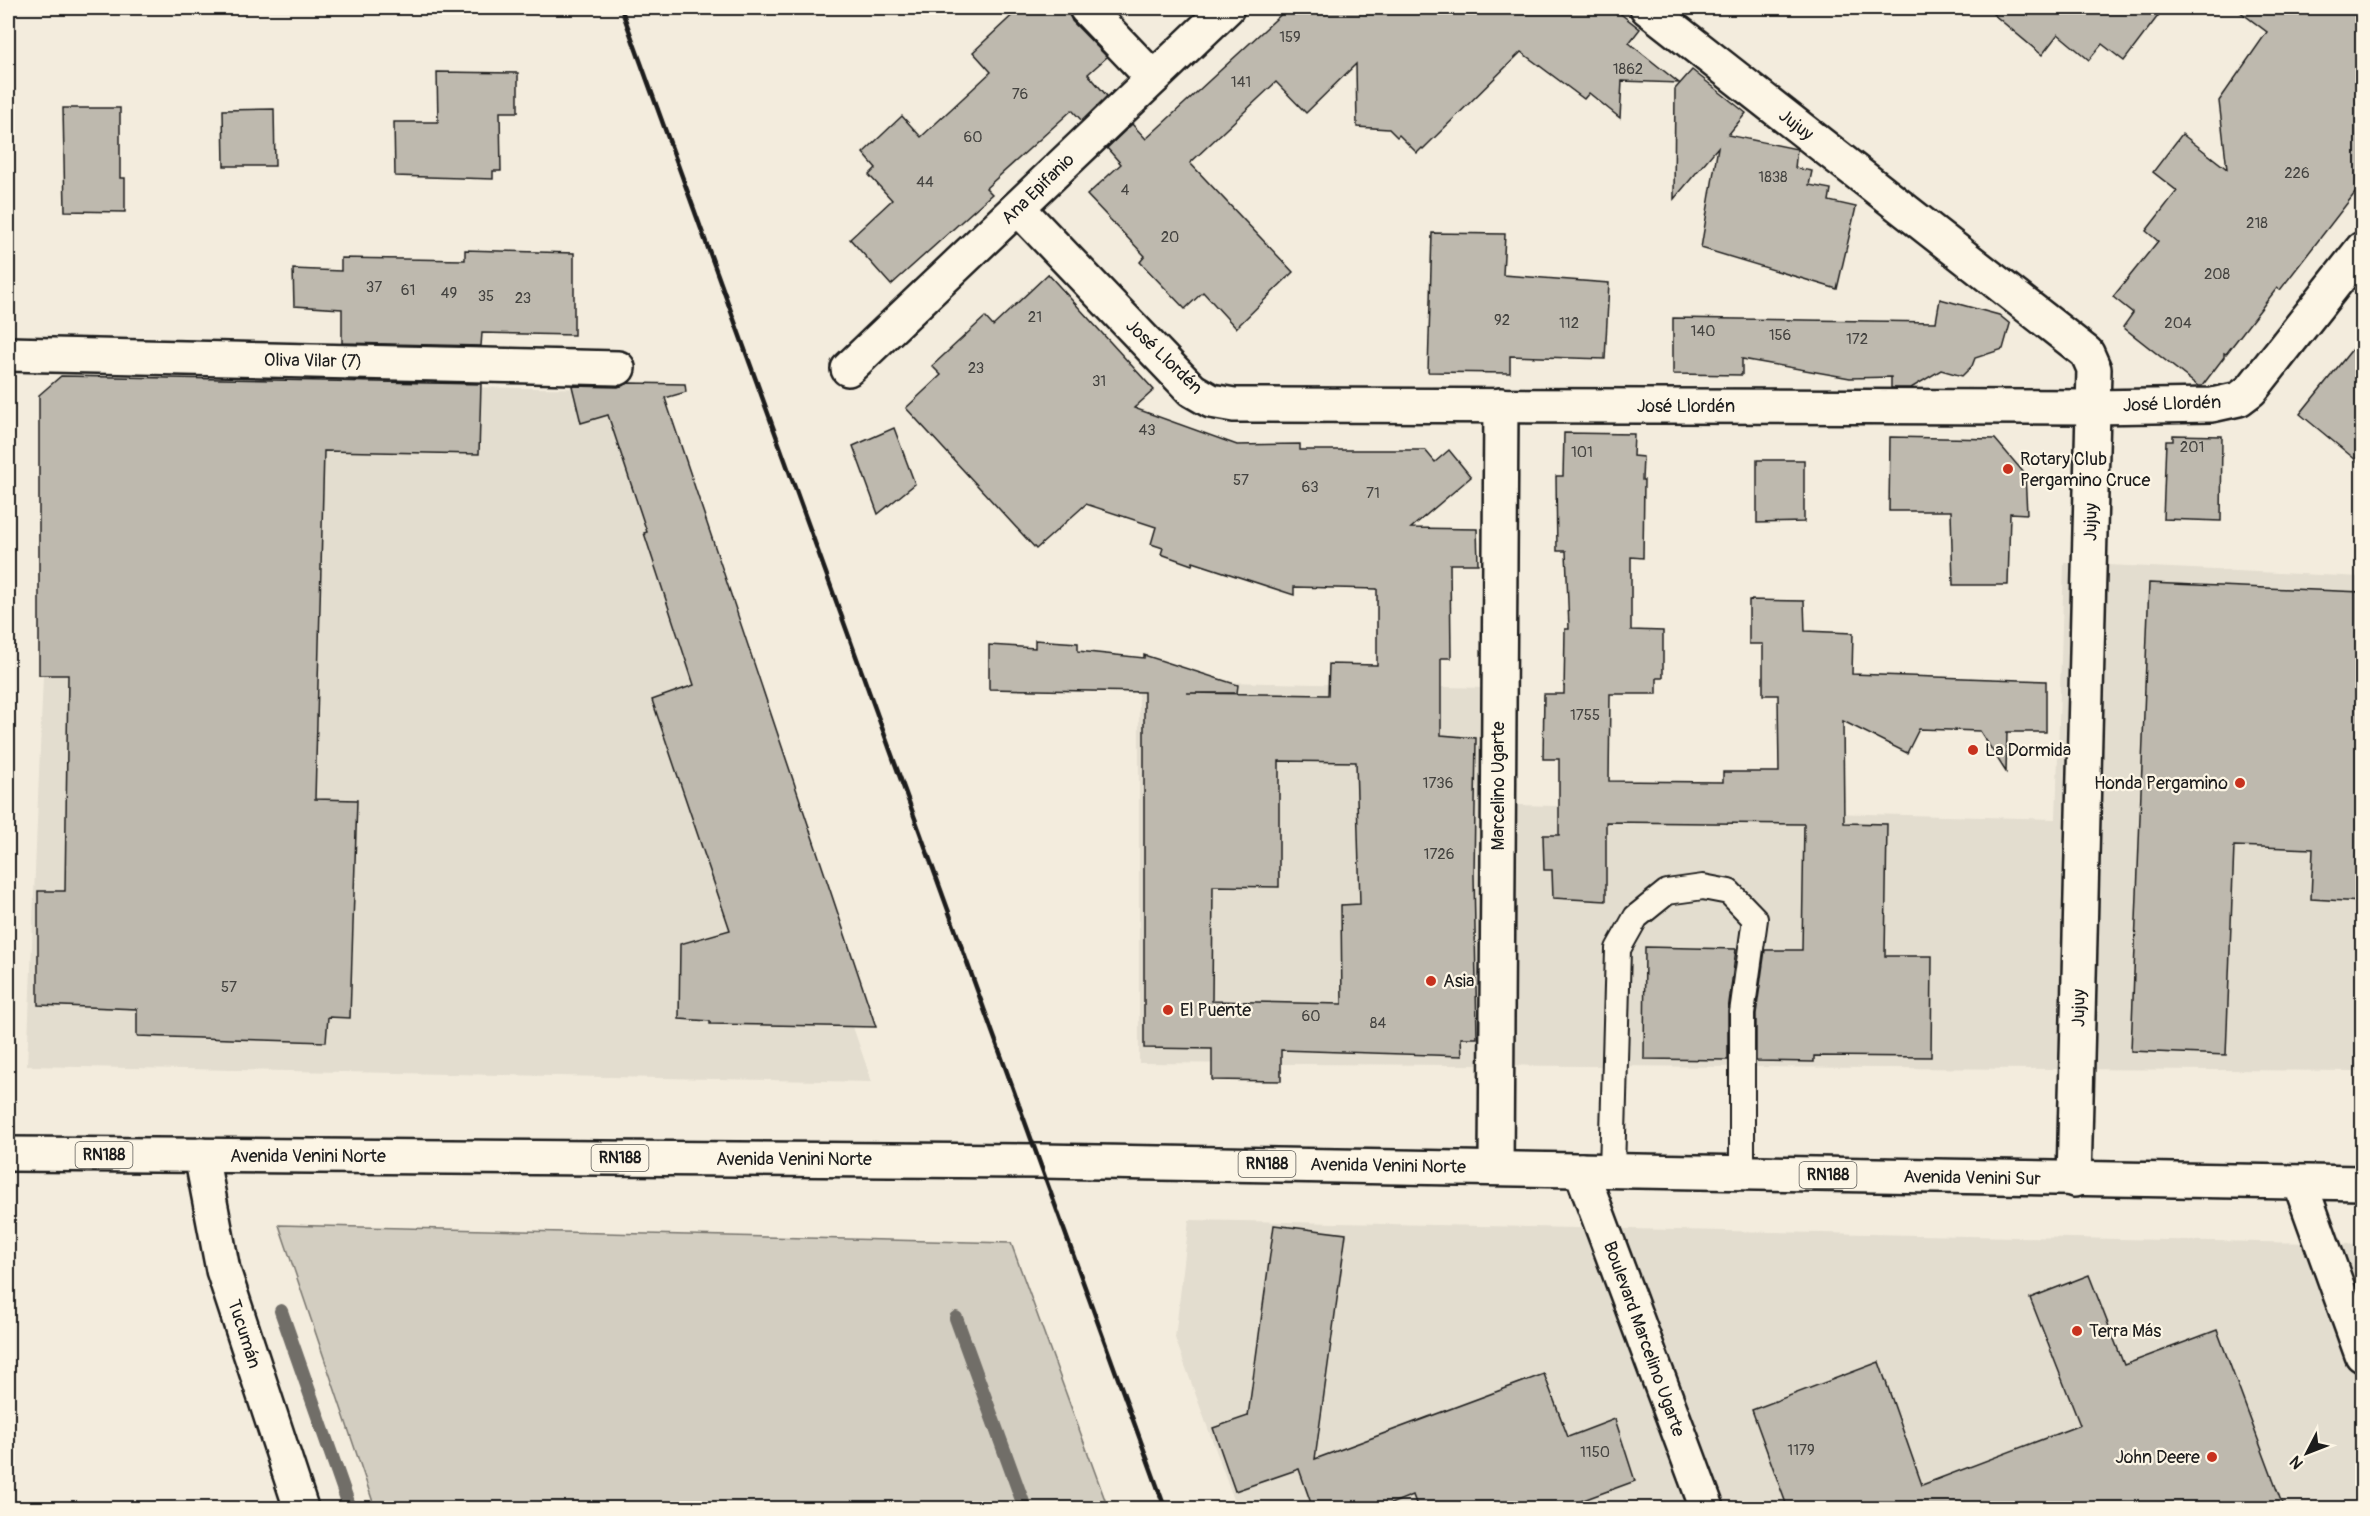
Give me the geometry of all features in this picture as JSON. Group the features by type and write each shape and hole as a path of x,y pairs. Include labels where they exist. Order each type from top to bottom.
{"main road":[{"path":"1086,8 1153,78"},
{"name":"Ana Epifanio","path":"848,369 1227,8"},
{"name":"Jujuy","path":"1647,8 2087,353 2094,369 2074,1180"},
{"name":"José Llordén","path":"1018,208 1192,390 1211,401 1234,405 2094,407 2212,405 2239,399 2261,380 2362,249"},
{"name":"Oliva Vilar (7)","path":"8,354 618,368"},
{"name":"Marcelino Ugarte","path":"1496,1167 1501,405"},
{"name":"Avenida Venini Norte","path":"8,1154 1039,1161 1496,1167 1597,1171"},
{"name":"Tucumán","path":"201,1155 223,1270 301,1509"},
{"name":"Avenida Venini Sur","path":"1597,1171 2362,1183"},
{"name":"Boulevard Marcelino Ugarte","path":"1597,1171 1707,1509"},
{"path":"2300,1183 2362,1355"}],"lane":[{"path":"1597,1171 1618,949 1636,917 1667,892 1703,887 1729,892 1755,919 1742,1013 1742,1174"}],"shaded area":[{"path":"55,383 633,389 872,1082 27,1066"},
{"path":"2064,563 2362,577 2362,1071 1139,1063 1139,680 1486,688 1483,804 2056,819"},
{"path":"1189,1220 2362,1244 2362,1508 1237,1508 1175,1338"},
{"path":"279,1225 1011,1243 1108,1508 375,1508"}],"building":[{"path":"1020,8 1067,8 1072,21 1107,57 1088,74 1107,96 1082,121 1072,110 986,188 992,194 891,285 850,239 892,200 869,175 876,168 863,153 902,116 921,137 991,72 973,52"},
{"path":"1288,8 1613,8 1640,29 1629,43 1679,83 1622,81 1620,118 1589,93 1584,99 1521,52 1417,153 1399,135 1397,137 1389,129 1357,127 1356,64 1306,113 1276,82 1190,163 1293,272 1236,328 1203,292 1185,309 1140,262 1145,256 1087,195 1121,164 1107,148 1132,124 1146,139"},
{"path":"1986,8 2164,8 2124,61 2102,44 2089,60 2058,34 2042,55"},
{"path":"2235,8 2362,8 2362,184 2280,290 2277,288 2226,354 2224,353 2224,357 2202,386 2198,386 2123,327 2133,313 2113,297 2158,241 2146,231 2177,191 2153,172 2182,134 2227,169 2219,101 2267,32"},
{"path":"1692,70 1746,113 1728,135 1797,149 1795,168 1812,171 1809,185 1831,189 1829,201 1856,207 1837,289 1701,248 1718,147 1674,199 1675,89"},
{"path":"437,72 518,73 518,112 500,112 501,171 493,171 493,179 395,176 394,122 438,122"},
{"path":"63,108 120,108 120,178 125,178 125,212 65,211"},
{"path":"274,109 275,166 224,166 223,110"},
{"path":"1432,233 1505,234 1503,275 1609,283 1605,359 1510,356 1510,373 1428,372"},
{"path":"465,250 574,253 574,335 482,333 481,346 342,343 342,309 294,306 293,269 341,271 341,258 465,260"},
{"path":"1048,274 1154,390 1134,408 1237,445 1300,444 1300,450 1425,450 1435,462 1449,450 1471,477 1411,528 1477,529 1478,564 1450,564 1451,658 1441,658 1441,735 1476,738 1474,874 1477,1038 1461,1038 1462,1056 1281,1050 1281,1081 1212,1080 1212,1049 1144,1048 1144,692 989,689 989,645 1035,648 1035,640 1078,643 1078,651 1144,658 1144,655 1238,685 1237,693 1187,693 1328,695 1329,664 1377,665 1377,589 1294,587 1294,595 1161,554 1163,548 1151,544 1156,527 1086,504 1036,549 906,408 941,375 932,366 985,317 993,326","holes":["1279,761 1356,762 1360,904 1341,905 1342,1004 1212,1001 1213,886 1279,887"]},
{"path":"1940,299 1999,315 2010,324 2003,349 1975,358 1972,366 1962,376 1941,370 1911,388 1891,388 1891,377 1850,378 1742,359 1742,375 1673,374 1673,318 1936,322"},
{"path":"2362,337 2362,465 2300,414"},
{"path":"61,376 481,384 479,454 324,451 315,799 357,800 350,1018 328,1017 326,1042 137,1036 137,1009 38,1005 38,891 65,891 68,675 39,675 39,395"},
{"path":"629,383 685,384 686,392 665,398 876,1027 710,1024 710,1021 679,1019 680,944 730,930 652,700 694,685 608,415 581,423 572,386 618,387"},
{"path":"894,428 915,484 878,514 853,446"},
{"path":"1564,433 1634,434 1633,456 1643,457 1643,558 1631,557 1631,630 1663,631 1663,678 1657,678 1657,694 1610,694 1609,781 1723,782 1723,772 1779,772 1778,695 1763,695 1763,644 1749,644 1749,600 1804,601 1805,631 1853,633 1852,674 2046,681 2046,732 2007,732 2006,772 1980,731 1919,729 1907,753 1843,721 1844,823 1887,824 1885,956 1932,956 1931,1057 1814,1056 1814,1062 1756,1061 1756,1014 1765,950 1802,950 1804,824 1606,822 1606,901 1553,898 1552,870 1544,870 1543,835 1559,835 1559,759 1543,759 1544,694 1564,694 1565,629 1569,629 1566,551 1557,551 1556,476 1563,476"},
{"path":"2173,435 2222,436 2221,521 2163,519 2166,441 2173,441"},
{"path":"1890,437 1995,439 2025,474 2027,514 2010,513 2008,585 1953,585 1951,511 1889,511"},
{"path":"1757,460 1804,460 1804,522 1757,523"},
{"name":"Honda Pergamino","path":"2149,583 2362,592 2362,902 2311,899 2313,849 2234,846 2226,1055 2131,1051"},
{"path":"1645,947 1736,949 1728,1011 1728,1060 1644,1059"},
{"path":"1274,1225 1346,1234 1315,1459 1544,1374 1568,1437 1615,1419 1635,1481 1559,1509 1418,1509 1413,1495 1378,1509 1313,1509 1299,1469 1235,1491 1213,1428 1248,1416"},
{"path":"2089,1275 2124,1365 2217,1330 2284,1509 1788,1509 1752,1410 1879,1362 1922,1485 2080,1425 2030,1298"}],"waterway":[{"path":"281,1311 350,1508"},
{"path":"956,1318 1025,1508"}],"railway":[{"path":"621,8 1165,1508"}],"place":[{"name":"Rotary Club Pergamino Cruce","path":"2008,469"},
{"name":"La Dormida","path":"1973,750"},
{"name":"Honda Pergamino","path":"2240,783"},
{"name":"Asia","path":"1431,981"},
{"name":"El Puente","path":"1168,1010"},
{"name":"Terra Más","path":"2077,1331"},
{"name":"John Deere","path":"2212,1457"}]}
